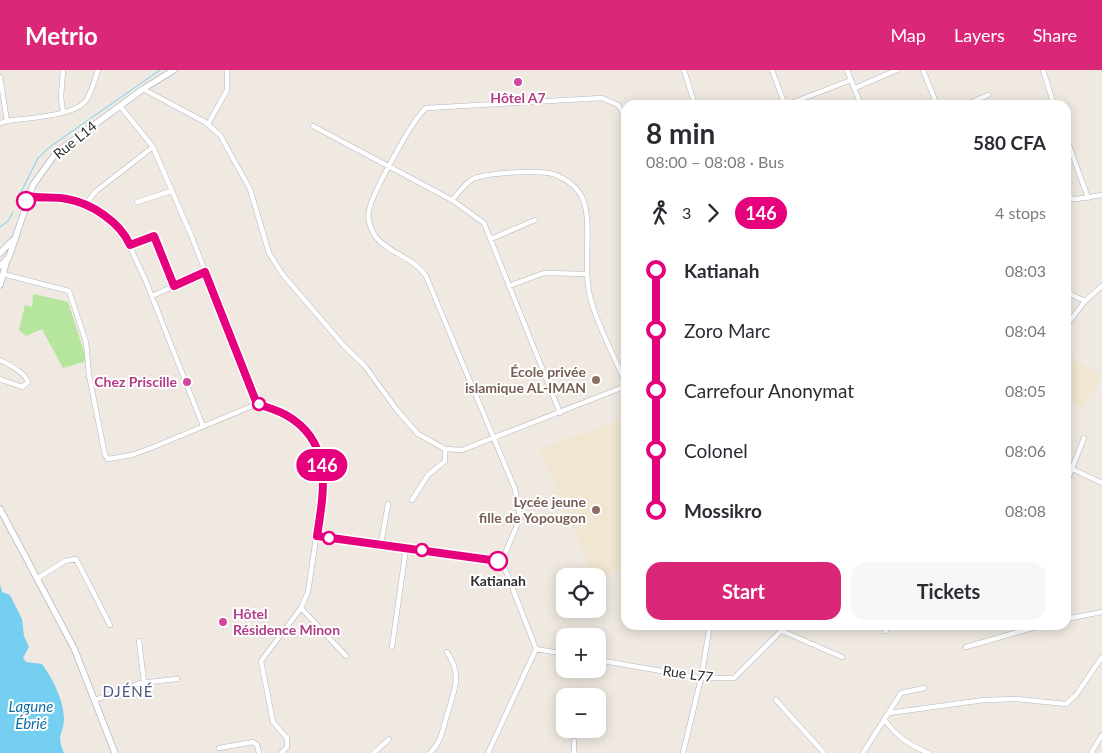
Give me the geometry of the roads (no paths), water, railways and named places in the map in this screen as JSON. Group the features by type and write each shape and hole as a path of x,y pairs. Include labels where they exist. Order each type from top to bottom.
{"street":[{"path":"63,70 61,96 64,112"},
{"path":"0,123 64,112 82,105 87,100 98,70"},
{"path":"208,124 227,90 227,70"},
{"path":"684,70 693,100"},
{"path":"772,70 784,100"},
{"path":"847,70 859,100"},
{"path":"855,88 897,70"},
{"path":"923,70 935,100"},
{"path":"1043,70 1052,100"},
{"name":"Rue L14","path":"0,285 12,241 28,196 35,180 56,153 143,89 172,71"},
{"path":"0,77 7,121"},
{"path":"799,100 851,80"},
{"path":"143,89 208,124 220,135 250,189 268,253 274,263 345,347 364,365 418,434 445,448 462,450 560,413 621,387"},
{"path":"976,100 988,95"},
{"path":"488,753 536,648 502,561 518,527 520,510 515,489 426,276 415,263 380,242 371,226 369,210 388,167 422,111 431,106 602,98 618,105 621,110"},
{"path":"120,106 153,147 257,404"},
{"path":"313,126 452,200 484,224 560,413"},
{"path":"85,205 96,191 142,153 153,147"},
{"path":"1071,151 1088,198"},
{"path":"452,200 471,180 487,174 549,173 562,178 574,186 582,195 586,208 586,274 591,298 621,373"},
{"path":"138,202 172,190"},
{"path":"1071,198 1088,198 1102,195"},
{"path":"28,196 39,199 65,198 85,205 118,226 130,245 152,296 203,426"},
{"path":"491,239 535,220"},
{"path":"130,245 154,236 174,286"},
{"name":"Rue L14","path":"0,253 12,241"},
{"path":"0,266 7,260"},
{"path":"152,296 205,272"},
{"path":"509,286 544,273 586,274"},
{"path":"3,274 69,291 86,342 89,375 105,455 108,460 141,452 257,404 285,414 300,424 318,450 324,477 312,577 301,608 261,661 273,722 287,738 287,747 281,753"},
{"path":"1071,319 1085,301 1101,288"},
{"path":"1071,294 1085,301"},
{"path":"0,360 14,368 28,382 22,387 0,379"},
{"path":"1084,438 1072,469 1102,483"},
{"path":"412,500 428,475 445,460 445,448"},
{"path":"381,544 388,504"},
{"path":"0,509 74,648 115,753"},
{"path":"317,536 502,561"},
{"path":"392,647 406,548"},
{"path":"38,578 65,561 76,559 110,625"},
{"path":"301,608 346,656"},
{"path":"1071,618 1102,612"},
{"path":"684,753 701,678 709,630"},
{"path":"966,647 1026,630"},
{"path":"782,631 842,657"},
{"name":"Rue L77","path":"606,661 701,678 734,678 782,631"},
{"path":"139,641 144,682"},
{"path":"536,648 556,652"},
{"path":"430,753 442,736 457,686 457,673 447,652"},
{"path":"889,713 984,700 1016,699 1066,704 1076,695 1102,657"},
{"path":"95,700 144,682 177,679"},
{"path":"863,753 901,693 924,688"},
{"path":"776,700 824,753"},
{"path":"884,719 894,733 906,742 929,753"},
{"path":"1091,753 1102,735"},
{"path":"374,753 389,739"},
{"path":"574,741 574,753"},
{"path":"220,748 253,742 257,745 260,753"}],"water":[{"name":"Lagune Ébrié","path":"0,584 2,592 10,595 22,619 24,636 29,647 23,658 26,662 42,664 54,683 60,698 64,712 60,738 64,753 0,753"}],"waterway":[{"path":"18,198 38,158 51,146 160,70"},
{"path":"0,227 8,221 13,212"}],"place":[{"name":"Hôtel A7","path":"518,82"},
{"name":"École privée islamique AL-IMAN","path":"596,380"},
{"name":"Chez Priscille","path":"187,382"},
{"name":"Lycée jeune fille de Yopougon","path":"596,510"},
{"name":"Katianah","path":"498,561"},
{"name":"Hôtel Résidence Minon","path":"223,622"}],"district":[{"name":"DJÉNÉ","path":"128,692"}]}
